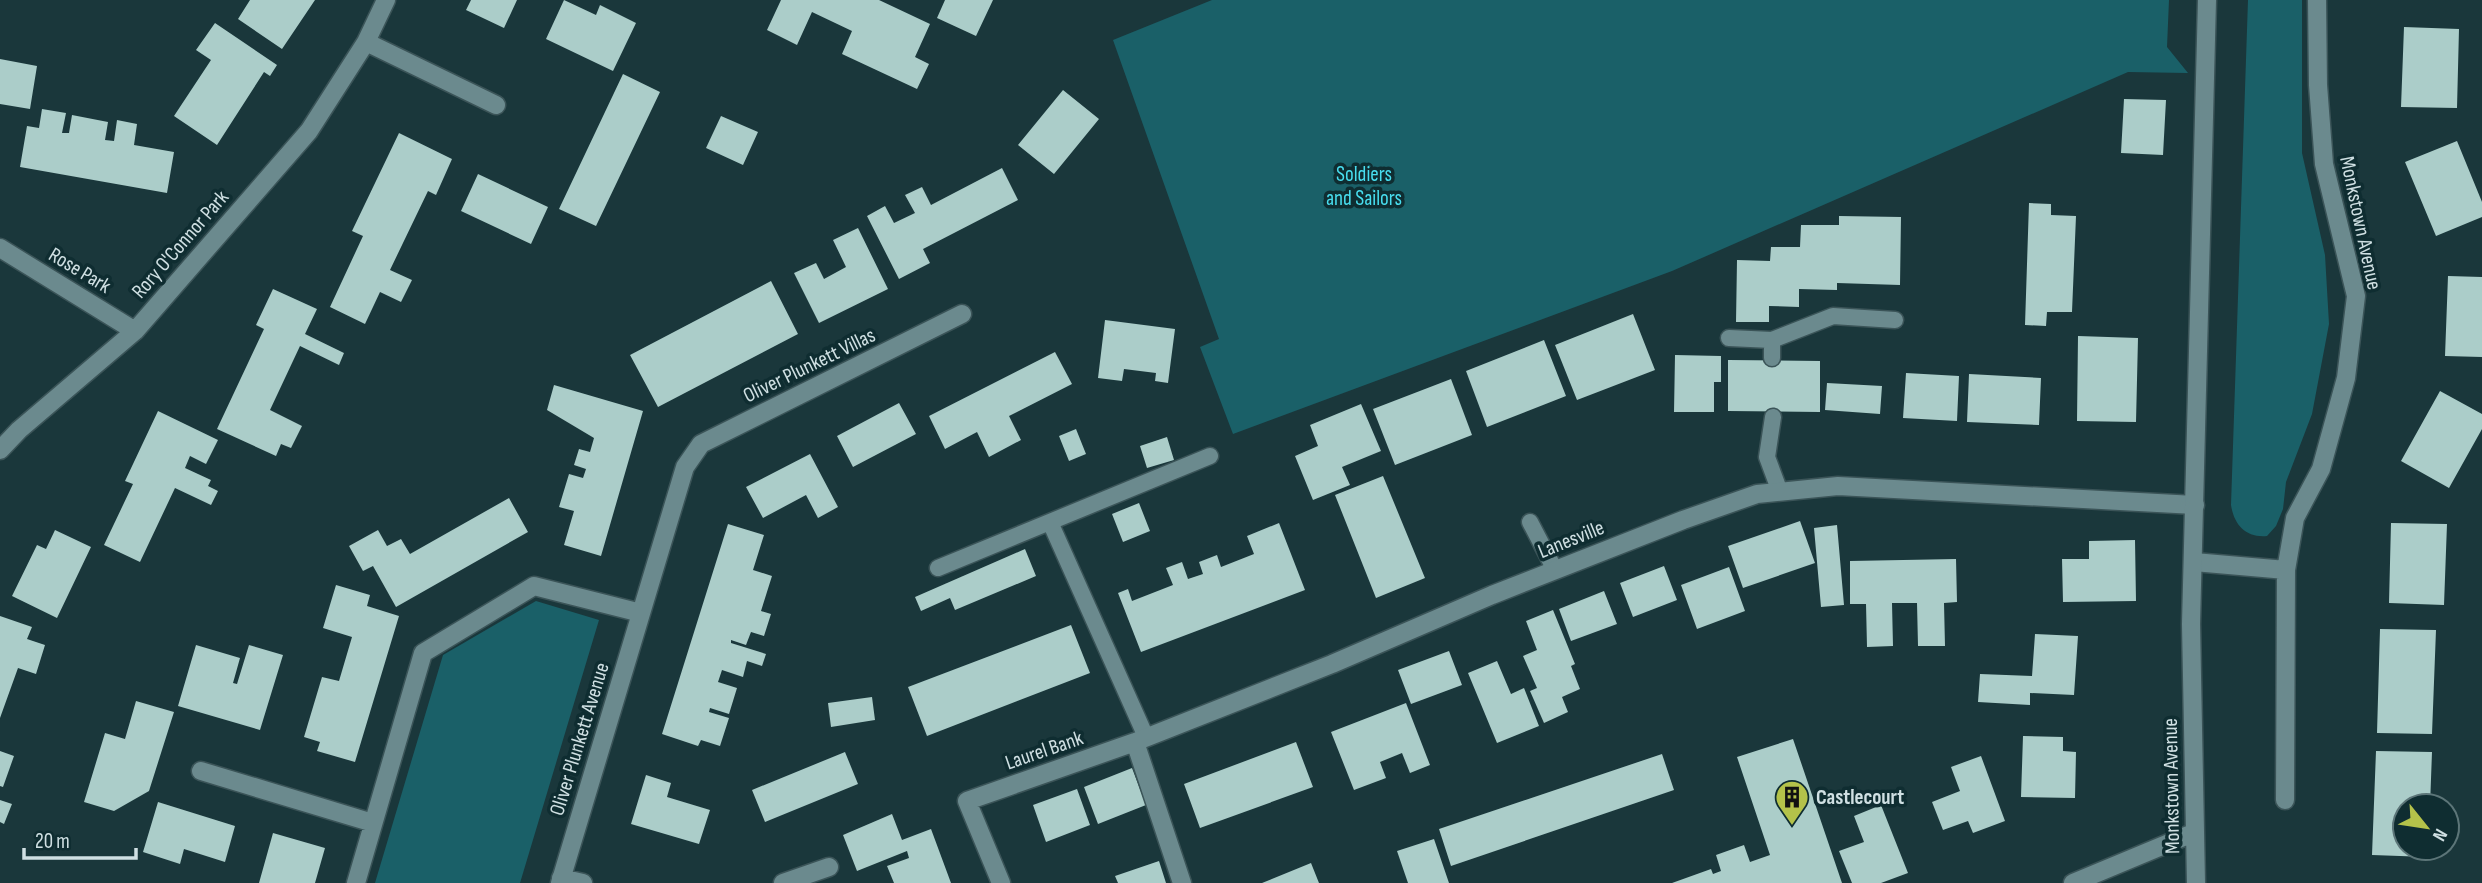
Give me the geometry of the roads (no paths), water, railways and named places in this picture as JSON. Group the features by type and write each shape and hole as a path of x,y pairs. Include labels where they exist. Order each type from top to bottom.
{"street":[{"name":"Rory O'Connor Park","path":"0,450 19,430 135,331 309,131 366,42 386,0"},
{"name":"Monkstown Avenue","path":"2196,883 2191,624 2207,0"},
{"name":"Monkstown Avenue","path":"2285,800 2286,570 2295,518 2321,469 2346,378 2357,296 2324,164 2318,85 2317,0"},
{"path":"366,42 496,105"},
{"name":"Rose Park","path":"0,248 135,331"},
{"name":"Oliver Plunkett Villas","path":"685,467 701,444 962,314"},
{"name":"Oliver Plunkett Avenue","path":"583,883 560,881 685,467"},
{"name":"Lanesville","path":"1140,740 1332,664 1555,570 1682,520 1757,495 1838,486 2195,506"},
{"path":"2194,562 2286,570"},
{"path":"356,883 423,653 534,586 640,613"},
{"path":"1140,740 1182,883"},
{"name":"Laurel Bank","path":"1001,883 967,801 1140,740"},
{"path":"201,771 373,822"},
{"path":"2073,883 2193,833"},
{"path":"783,883 829,867"}],"lane":[{"path":"1728,338 1772,340 1833,316 1895,320"},
{"path":"1772,340 1772,358"},
{"path":"1773,417 1767,457 1780,492"},
{"path":"938,568 1210,456"},
{"path":"1050,522 1140,740"},
{"path":"1530,522 1555,570"}],"place":[{"name":"Castlecourt","path":"1792,827"}],"park label":[{"name":"Soldiers and Sailors","path":"1364,186"}]}
